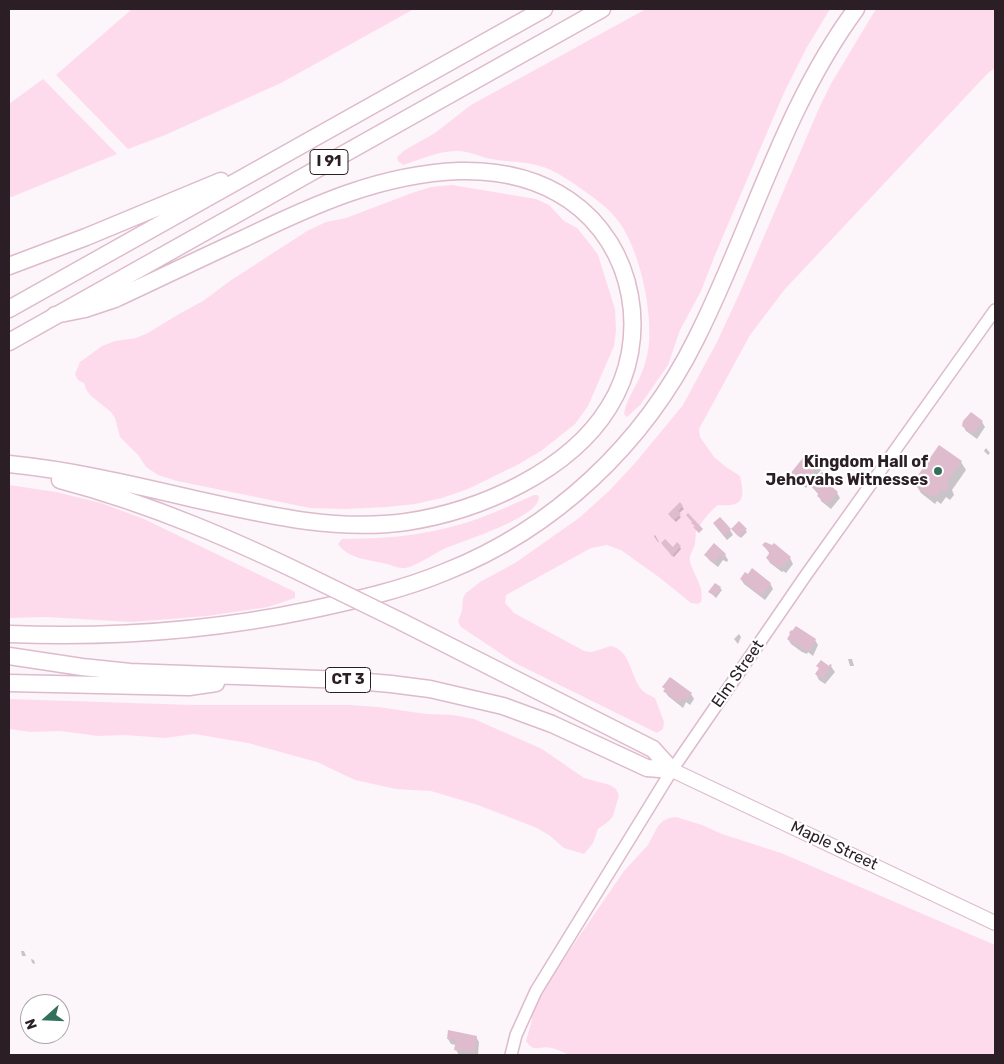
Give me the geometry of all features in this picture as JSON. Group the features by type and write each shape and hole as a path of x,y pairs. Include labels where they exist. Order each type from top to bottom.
{"highway":[{"name":"I 91","path":"9,309 544,9"},
{"name":"I 91","path":"9,342 602,9"},
{"path":"9,634 93,636 166,632 259,620 342,603 400,588 446,572 497,547 549,514 592,479 616,456 643,424 673,380 703,325 801,101 825,56 856,9"},
{"path":"9,266 86,237 210,185 258,169"},
{"path":"9,464 92,476 256,513 303,521 362,525 423,519 456,510 502,493 533,477 571,450 597,424 616,396 627,367 634,331 632,304 624,272 610,242 591,219 570,201 541,185 511,176 472,171 414,176 372,185 337,196 115,300 84,310 55,316"},
{"name":"CT 3","path":"9,468 90,488 159,510 228,538 402,622 653,749 672,770"},
{"name":"CT 3","path":"9,656 122,672 363,681 410,686 456,694 503,706 552,724 647,768 672,770"},
{"path":"9,683 195,687 235,677"}],"main road":[{"name":"Maple Street","path":"672,770 995,923"}],"street":[{"name":"Elm Street","path":"511,1055 516,1035 536,991 672,770 796,590 995,310"}],"shaded area":[{"path":"132,9 414,9 281,83 165,135 128,149 56,75"},
{"path":"646,9 830,9 807,47 783,95 701,291 680,330 668,365 641,404 627,417 624,414 626,405 641,375 648,352 648,312 642,277 631,243 611,213 596,199 562,176 534,164 491,159 458,151 437,154 403,165 398,161 397,157 405,150 435,133 471,105"},
{"path":"876,9 995,9 995,68 988,73 785,289 750,335 699,429 700,437 714,457 740,476 742,491 741,500 738,503 718,505 696,532 695,544 690,560 701,588 701,602 698,604 691,603 621,550 607,545 591,548 506,595 505,603 514,613 584,651 592,652 611,646 623,653 641,689 655,698 664,722 663,729 657,733 515,663 461,627 458,621 462,611 463,598 466,593 480,582 515,563 579,518 609,491 636,462 683,405 717,342 741,290 820,106 832,82"},
{"path":"43,79 117,154 9,198 9,104"},
{"path":"452,185 536,199 549,205 564,221 577,228 598,255 615,309 616,331 614,346 588,406 575,424 541,451 517,465 468,489 442,498 415,504 346,509 310,508 177,481 158,475 146,467 139,456 120,437 115,418 111,412 90,395 84,383 78,380 75,374 80,362 102,346 115,341 136,338 148,333 203,301 230,281 307,231 326,222 346,218 412,193 431,187"},
{"path":"9,485 56,492 101,503 144,519 295,592 295,598 268,607 207,616 132,622 46,617 9,618"},
{"path":"534,495 539,497 536,505 514,521 444,549 407,568 398,568 353,556 338,544 342,539 400,536 444,529 487,515"},
{"path":"9,699 193,705 350,705 426,714 453,715 474,719 542,749 584,778 610,785 616,789 619,795 613,816 598,829 593,843 584,854 564,848 549,835 537,828 478,805 431,791 396,789 355,780 317,762 248,743 194,734 165,738 125,735 98,736 60,731 31,732 9,729"},
{"path":"676,817 781,853 995,945 995,1055 570,1055 547,1047 535,1048 529,1045 526,1041 532,1013 552,976 624,871 648,845 658,826 669,818"}],"building":[{"path":"971,412 983,421 973,434 962,426 963,421"},
{"name":"Kingdom Hall of Jehovahs Witnesses","path":"939,445 962,461 946,483 950,485 945,492 941,490 936,497 932,494 930,496 914,485 916,482 914,481"},
{"path":"806,454 819,464 803,484 790,474"},
{"path":"822,472 826,475 823,479 838,492 828,505 817,496 819,493 810,485"},
{"path":"680,502 683,506 678,511 681,514 674,520 668,514"},
{"path":"688,513 703,529 699,533 686,515"},
{"path":"720,517 731,529 724,536 713,523"},
{"path":"739,521 747,529 739,537 731,529"},
{"path":"665,539 673,547 677,542 681,546 672,556 661,543"},
{"path":"765,542 772,545 774,543 791,557 782,568 779,566 778,568 766,558 770,552 762,545"},
{"path":"714,543 726,554 723,558 720,555 714,563 704,555"},
{"path":"752,568 771,583 762,596 740,579 745,572 748,574"},
{"path":"715,583 721,587 715,596 708,592"},
{"path":"796,626 816,639 810,651 787,639 791,630"},
{"path":"821,660 829,666 830,664 832,665 822,679 815,674 819,668 816,666"},
{"path":"670,677 692,693 687,700 683,698 679,703 663,691 665,689 662,687"},
{"path":"448,1030 477,1036 475,1053 454,1050 456,1040 447,1039"}],"place":[{"name":"Kingdom Hall of Jehovahs Witnesses","path":"938,471"}]}
